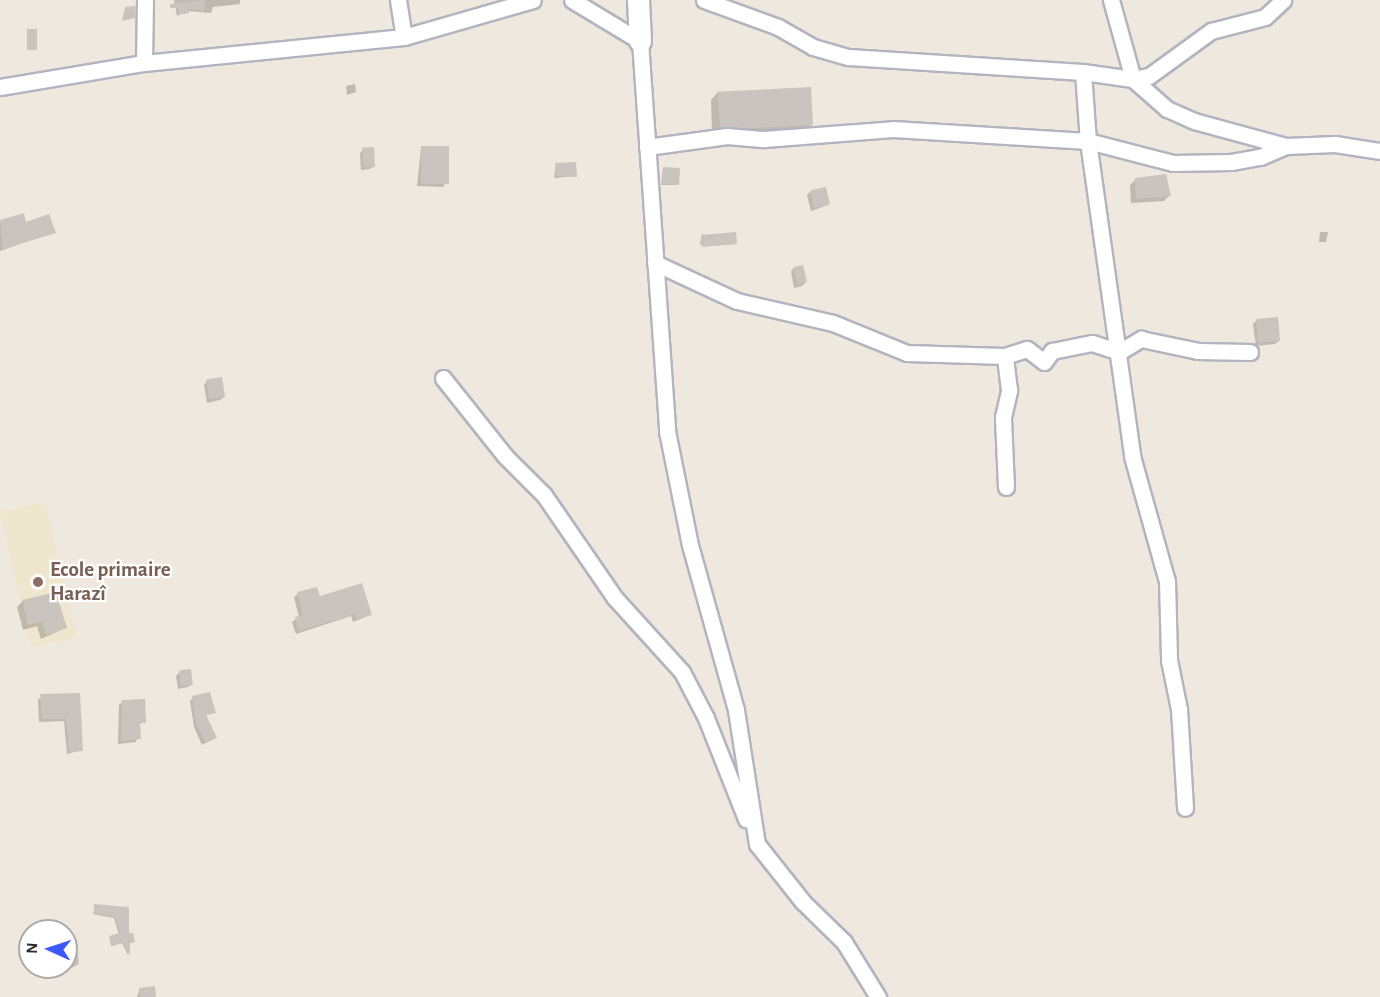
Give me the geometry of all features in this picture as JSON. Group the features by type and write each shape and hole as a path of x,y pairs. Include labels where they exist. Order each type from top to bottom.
{"street":[{"path":"144,63 145,0"},
{"path":"398,0 404,37"},
{"path":"0,87 144,63 404,37 533,0"},
{"path":"572,0 640,41"},
{"path":"638,0 667,431 676,483 736,710 757,844"},
{"path":"704,0 778,27 813,47 849,57 1083,72 1133,79 1149,75 1211,31 1265,17 1283,0"},
{"path":"1111,0 1133,79 1167,109 1194,121 1286,146 1335,144 1380,151"},
{"path":"1083,72 1088,141 1132,456 1167,581 1169,660 1179,709 1185,808"},
{"path":"647,147 727,136 764,139 893,129 1088,141 1173,163 1231,162 1260,157 1286,146"},
{"path":"655,263 737,301 833,323 907,353 1005,356 1027,350 1044,362 1052,351 1092,343 1119,352 1142,339 1198,351 1250,352"},
{"path":"1005,356 1009,390 1003,417 1006,487"},
{"path":"443,378 506,456 544,495 614,597 682,672 706,718 757,844 803,902 844,942 878,997"}],"shaded area":[{"name":"Ecole primaire Harazî","path":"45,502 76,637 31,648 0,512"}],"building":[{"path":"205,0 204,11 189,9 189,13 179,15 178,8 170,8 170,4"},
{"path":"135,6 135,18 122,21 125,7"},
{"path":"27,29 37,29 37,50 27,50"},
{"path":"811,87 813,125 720,130 718,92"},
{"path":"421,146 449,146 449,184 421,184"},
{"path":"374,147 375,167 363,168 362,148"},
{"path":"576,162 577,177 556,176 555,163"},
{"path":"663,167 680,168 679,185 662,184"},
{"path":"1166,174 1171,196 1136,199 1135,178"},
{"path":"826,187 830,205 814,208 810,191"},
{"path":"24,213 26,222 49,214 56,233 3,249 0,220"},
{"path":"736,232 737,244 702,247 701,235"},
{"path":"803,265 807,283 797,285 793,267"},
{"path":"1278,317 1280,341 1258,343 1256,319"},
{"path":"222,377 225,397 209,399 206,380"},
{"path":"362,583 372,615 356,619 355,614 299,631 295,617 303,615 297,592 317,587 320,596"},
{"path":"56,592 67,628 46,635 42,622 28,625 22,600"},
{"path":"191,669 193,685 181,686 179,670"},
{"path":"210,692 216,713 206,715 217,738 206,743 196,724 192,696"},
{"path":"80,693 83,751 69,752 66,719 42,719 40,694"},
{"path":"145,699 146,723 140,723 141,739 121,741 122,700"},
{"path":"94,904 129,907 129,933 133,933 135,942 130,943 130,956 123,943 111,946 109,936 120,933 115,917 94,913"},
{"path":"155,986 156,997 140,997 139,988"}],"place":[{"name":"Ecole primaire Harazî","path":"38,582"}]}
